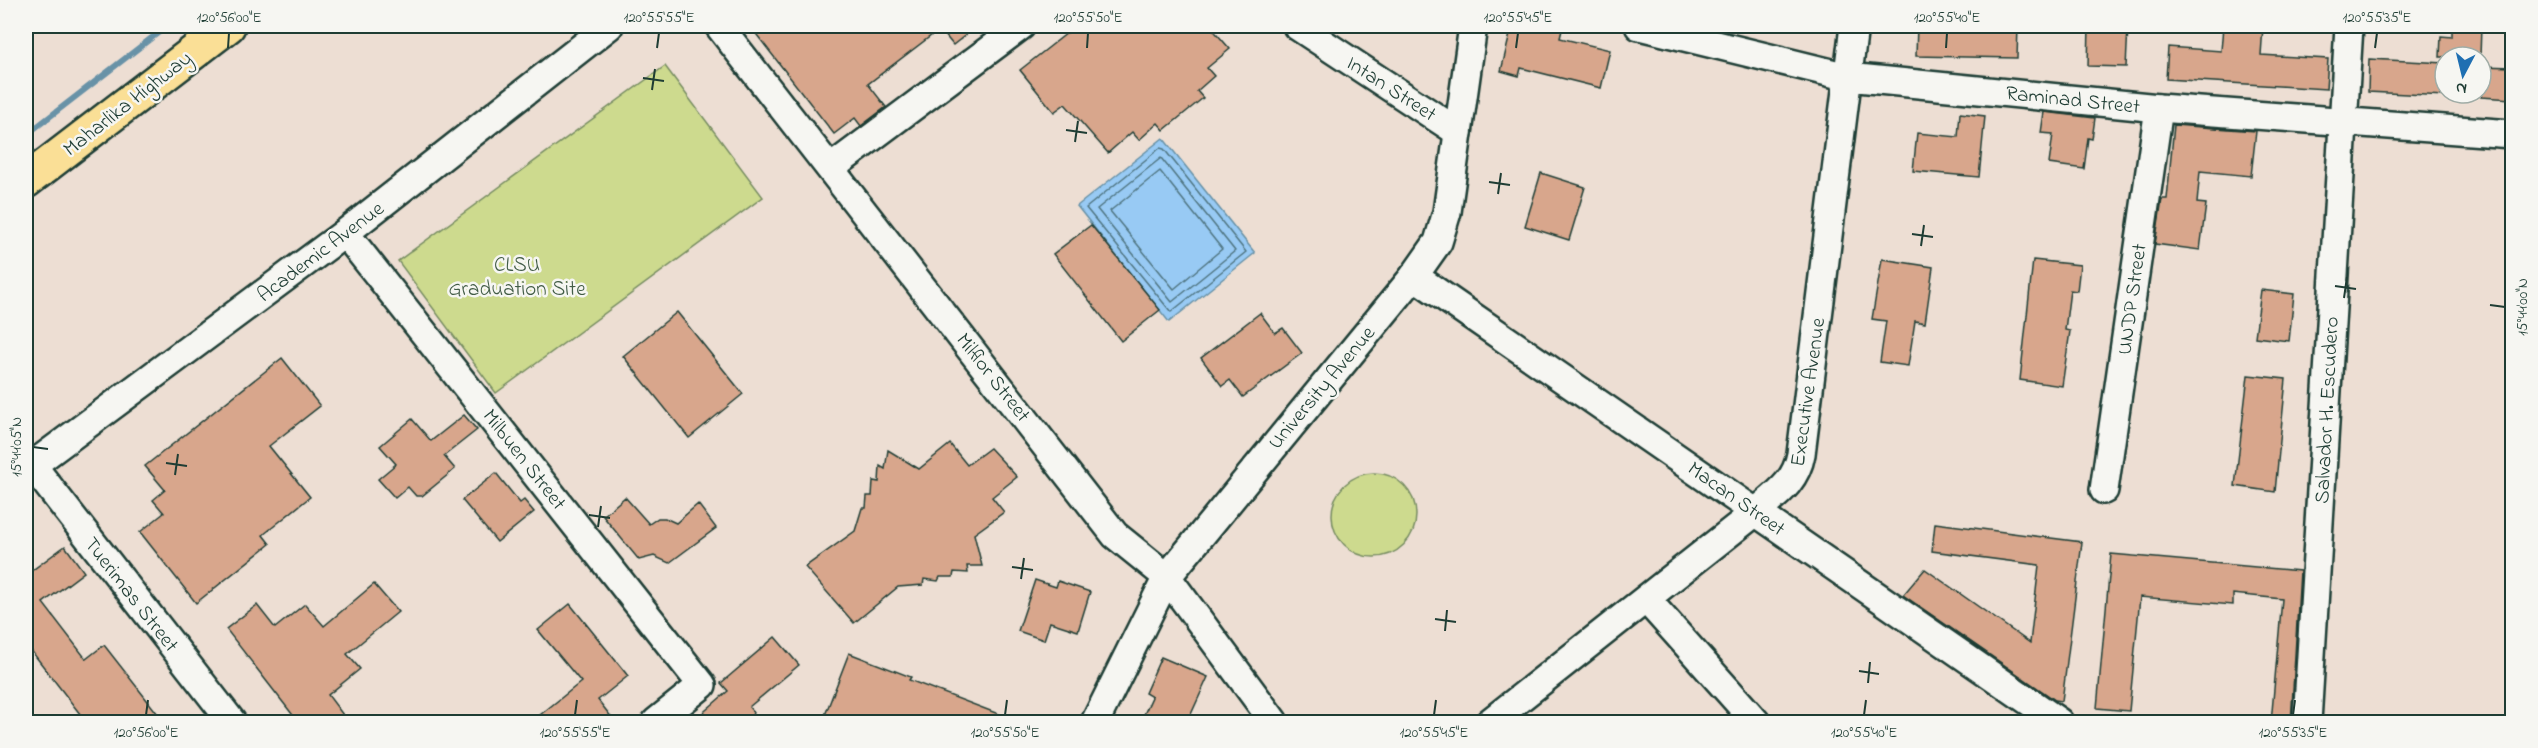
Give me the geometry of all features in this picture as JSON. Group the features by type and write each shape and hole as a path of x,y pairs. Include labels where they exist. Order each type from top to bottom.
{"highway":[{"name":"Maharlika Highway","path":"26,181 228,26"}],"street":[{"name":"Academic Avenue","path":"29,468 345,233 609,26"},
{"name":"Milflor Street","path":"719,26 1115,535 1167,577 1274,723"},
{"path":"831,168 1022,26"},
{"name":"Intan Street","path":"1296,26 1458,132"},
{"name":"University Avenue","path":"1095,723 1167,577 1431,253 1442,230 1473,26"},
{"name":"Raminad Street","path":"1639,26 1848,77 2159,108 2512,134"},
{"name":"Executive Avenue","path":"1490,723 1757,511 1790,482 1799,465 1854,26"},
{"name":"Salvador H. Escudero","path":"2307,723 2349,26"},
{"name":"UNDP Street","path":"2104,490 2159,108"},
{"name":"Milbuen Street","path":"345,233 702,686 656,723"},
{"name":"Macan Street","path":"1414,276 1757,511 2059,723"},
{"name":"Tuerimas Street","path":"29,468 232,723"},
{"path":"1647,600 1756,723"}],"shaded area":[{"path":"26,26 2512,26 2512,722 26,722"}],"green space":[{"name":"CLSU Graduation Site","path":"665,66 763,197 496,393 398,261"},
{"path":"1366,473 1382,473 1398,480 1409,491 1416,507 1413,531 1404,545 1382,557 1366,557 1350,550 1339,539 1332,523 1332,507 1339,491 1350,480"}],"water":[{"path":"1163,138 1255,253 1169,322 1077,206"}],"building":[{"path":"750,26 977,26 953,45 940,29 868,84 886,107 861,126 855,118 834,134"},
{"path":"1076,26 1210,26 1230,49 1207,68 1214,76 1197,91 1203,98 1164,130 1158,123 1139,140 1132,132 1108,153 1065,104 1054,112 1020,70"},
{"path":"1512,26 1563,26 1560,38 1610,50 1601,88 1521,68 1519,76 1501,71"},
{"path":"1917,26 2018,26 2017,58 1916,56"},
{"path":"2089,26 2128,26 2126,67 2088,66"},
{"path":"2223,26 2263,27 2261,55 2328,59 2326,89 2166,79 2168,47 2221,51"},
{"path":"2452,26 2481,26 2480,45 2441,45 2441,36 2452,37"},
{"path":"2369,59 2433,62 2433,95 2368,92"},
{"path":"2493,66 2512,67 2512,99 2493,98"},
{"path":"2044,112 2095,118 2092,139 2088,138 2084,169 2049,164 2053,134 2041,133"},
{"path":"1960,113 1985,116 1979,177 1913,171 1917,133 1958,137"},
{"path":"2174,125 2256,131 2251,176 2200,171 2197,203 2206,204 2200,250 2155,244 2162,199 2167,199"},
{"path":"1541,173 1585,187 1569,240 1525,226"},
{"path":"1091,225 1160,310 1121,341 1053,254"},
{"path":"1882,259 1933,267 1925,323 1915,321 1908,366 1880,362 1886,321 1872,319"},
{"path":"2033,260 2080,265 2077,291 2070,290 2065,330 2070,331 2062,386 2020,380"},
{"path":"2261,290 2294,294 2289,341 2255,337"},
{"path":"677,312 743,394 689,438 623,356"},
{"path":"1260,313 1275,333 1283,328 1302,353 1243,397 1230,380 1222,386 1201,358"},
{"path":"282,358 320,406 269,446 310,497 263,535 270,544 196,603 140,532 164,513 153,500 165,490 145,466"},
{"path":"2248,375 2286,379 2275,492 2235,486"},
{"path":"464,415 477,430 444,456 455,469 422,496 416,496 408,487 395,498 378,479 396,464 380,446 412,419 431,441"},
{"path":"950,444 967,465 990,448 1017,477 992,497 1004,512 974,534 982,566 967,566 968,573 954,572 953,577 940,577 938,581 924,579 923,585 898,587 854,623 805,567 855,531 862,508 866,508 867,496 872,496 873,481 879,482 880,466 885,469 888,450 919,469"},
{"path":"496,473 520,503 524,500 534,512 497,542 462,500"},
{"path":"625,497 649,524 658,518 665,518 676,523 698,504 716,528 669,563 654,556 639,560 603,516"},
{"path":"1935,523 2082,542 2062,701 2055,700 1903,595 1925,569 2030,643 2039,565 1932,551"},
{"path":"65,546 84,572 43,603 86,659 104,645 165,723 87,723 26,644 26,575"},
{"path":"2111,554 2300,571 2291,723 2271,723 2282,599 2233,594 2233,605 2140,597 2129,711 2097,708"},
{"path":"1035,580 1056,587 1058,581 1090,592 1078,631 1050,622 1044,640 1018,631"},
{"path":"374,584 398,612 347,654 360,669 328,695 349,723 299,723 226,629 257,605 275,628 305,604 324,626"},
{"path":"570,604 628,676 598,700 616,723 530,723 581,682 538,630"},
{"path":"775,637 799,665 749,707 754,713 743,723 691,723 728,691 721,683"},
{"path":"849,653 911,677 909,680 1022,723 822,723"},
{"path":"1161,657 1208,677 1187,723 1140,723 1152,697 1145,693"}],"waterway":[{"path":"26,135 167,26"}]}
